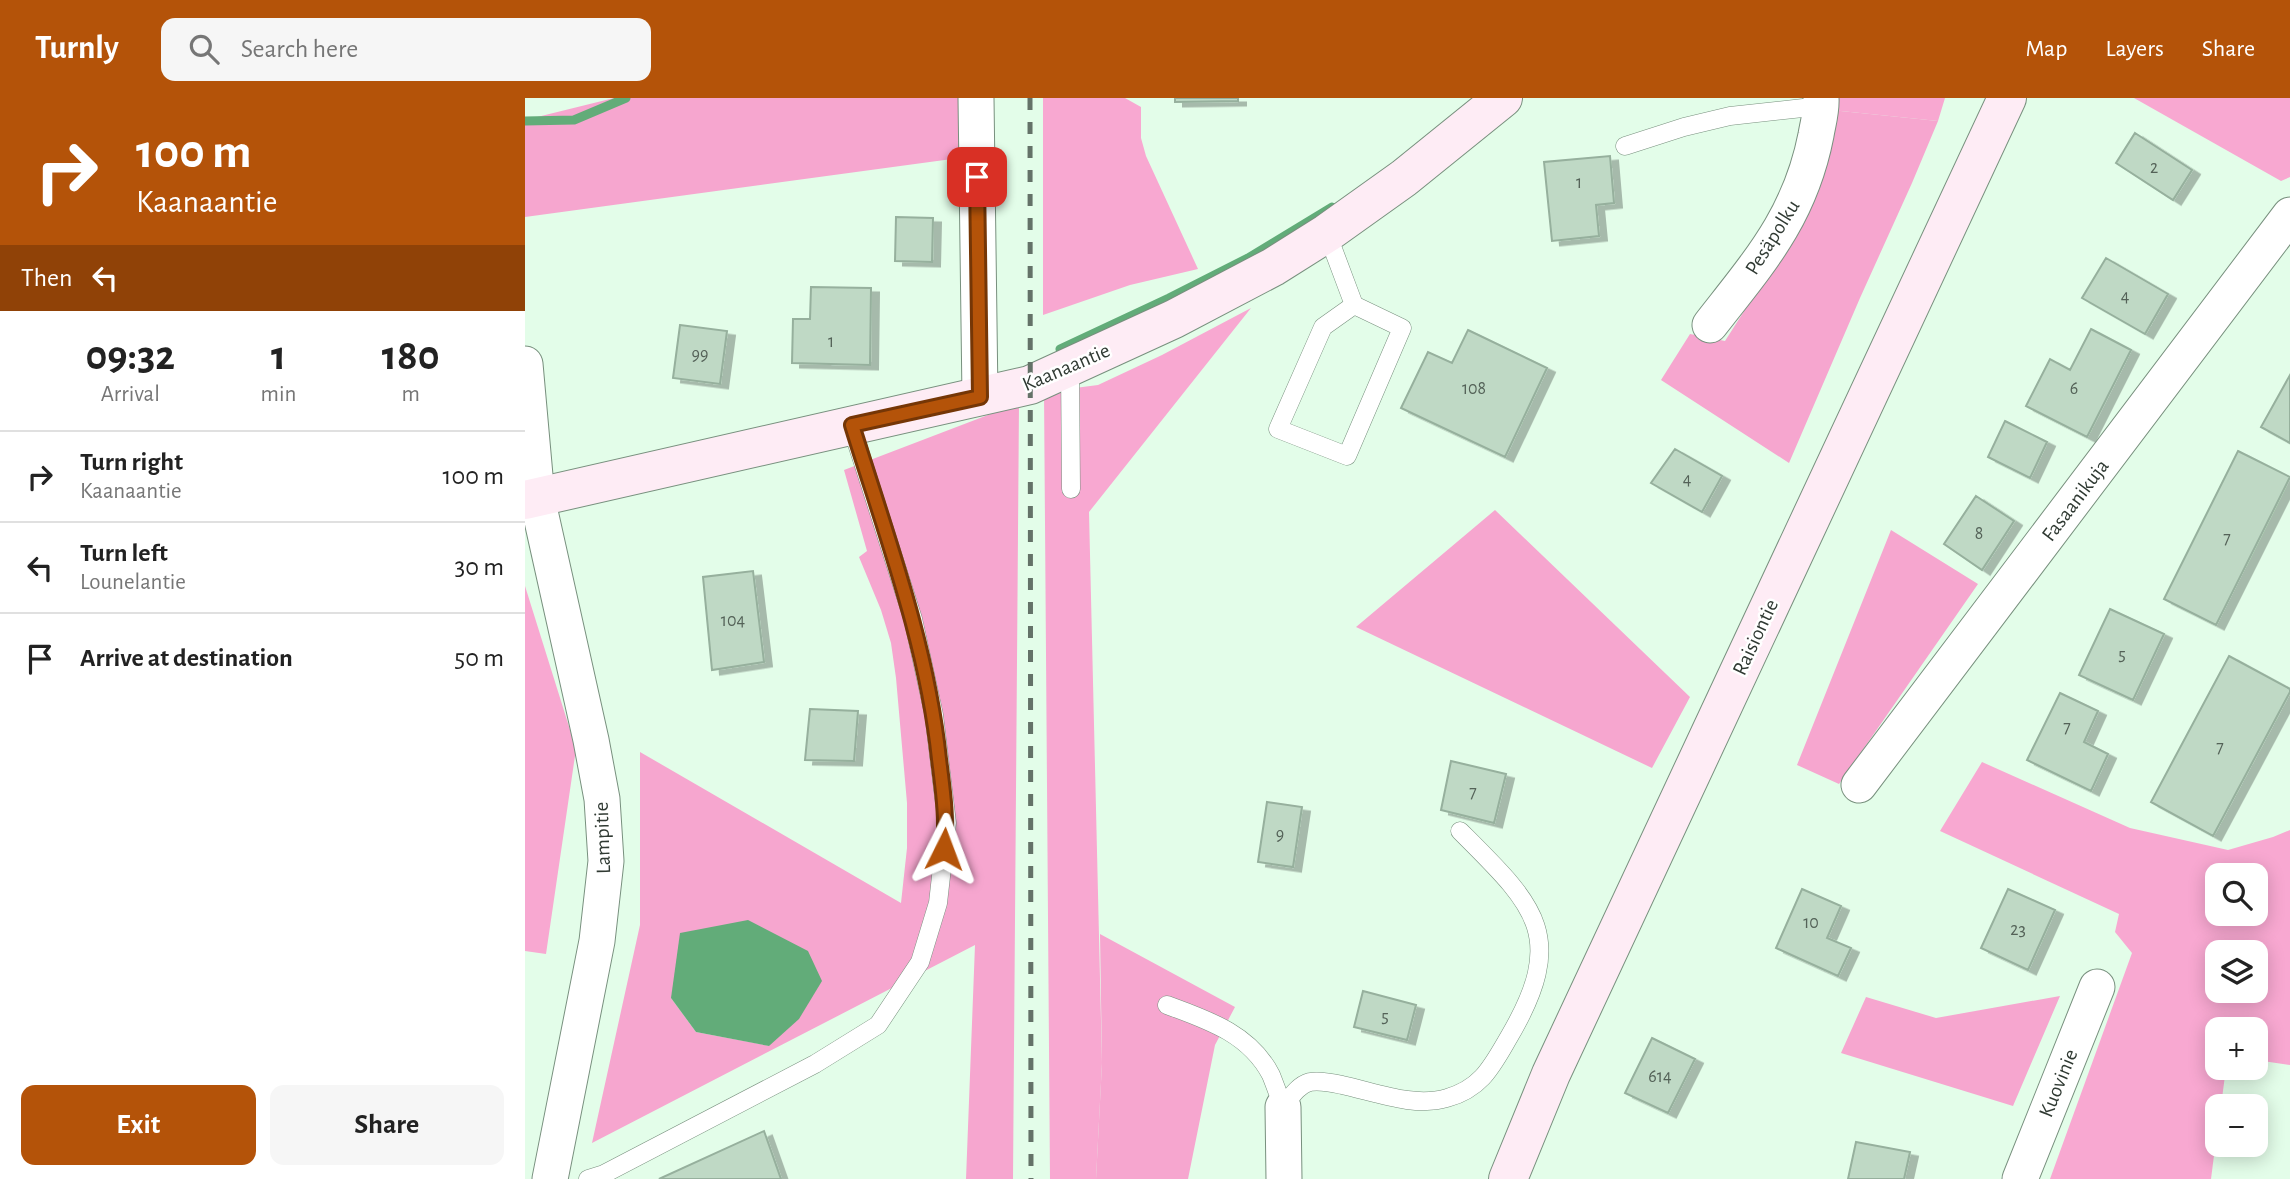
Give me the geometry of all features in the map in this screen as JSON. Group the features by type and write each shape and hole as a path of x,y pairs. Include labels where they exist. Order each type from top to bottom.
{"main road":[{"name":"Kaanaantie","path":"531,499 1030,385 1188,313 1255,277 1327,233 1404,178 1503,98"},
{"name":"Raisiontie","path":"1508,1179 1557,1062 2007,98"}],"street":[{"path":"976,98 980,397"},
{"name":"Pesäpolku","path":"1710,326 1768,251 1793,210 1810,166 1821,102"},
{"name":"Fasaanikuja","path":"1859,785 2290,215"},
{"name":"Lampitie","path":"525,363 531,499 591,740 602,799 606,861 597,941 550,1179"},
{"name":"Kuovinie","path":"2019,1179 2097,987"},
{"path":"1283,1107 1284,1179"}],"lane":[{"path":"1625,146 1730,116 1821,102"},
{"path":"1327,233 1353,305 1402,328 1347,456 1278,429 1323,327 1353,305"},
{"path":"1070,366 1072,489"},
{"path":"588,1179 604,1174 815,1065 878,1025 919,962 938,903 947,822 934,715 913,619 852,425"},
{"path":"1283,1107 1295,1091 1310,1082 1330,1083 1416,1101 1445,1099 1474,1087 1494,1063 1524,1012 1539,970 1540,940 1532,913 1510,881 1460,831"},
{"path":"1167,1005 1215,1022 1247,1044 1269,1073 1283,1107"}],"shaded area":[{"path":"614,98 970,98 974,156 525,217 525,120"},
{"path":"1043,98 1125,98 1141,107 1141,138 1146,156 1198,269 1130,285 1043,315"},
{"path":"1831,98 1945,98 1938,121 1831,110"},
{"path":"2134,98 2290,98 2290,177 2281,181"},
{"path":"1831,110 1938,121 1789,463 1661,380 1690,334 1725,341 1782,252"},
{"path":"1251,308 1089,512 1102,1063 1096,1179 1050,1179 1044,392 1098,385"},
{"path":"1019,403 1013,1179 966,1179 975,945 592,1143 640,925 640,752 901,903 907,848 907,803 896,678 891,643 881,610 859,557 867,551 844,470","holes":["671,998 770,1046 696,1032"]},
{"path":"1495,510 1690,697 1652,768 1356,627"},
{"path":"1891,530 1978,584 1839,784 1797,765"},
{"path":"525,586 576,749 546,954 525,951"},
{"path":"1982,762 2130,828 2228,850 2290,830 2290,1065 2268,1062 2268,1017 2205,1017 2205,1080 2224,1080 2223,1094 2205,1094 2205,1157 2214,1157 2211,1179 2050,1179 2132,953 2115,932 2119,914 1940,831"},
{"path":"748,920 808,951 822,981 799,1019 769,1046 696,1032 671,998 680,933"},
{"path":"1100,934 1235,1007 1215,1045 1188,1179 1096,1179 1102,1063"},
{"path":"2060,996 2013,1106 1841,1053 1866,997 1936,1018"}],"building":[{"path":"1175,98 1238,98 1238,101 1175,102"},
{"path":"2135,133 2192,170 2173,200 2116,163"},
{"path":"1610,156 1614,203 1596,205 1599,236 1552,241 1544,162"},
{"path":"896,217 933,218 932,262 895,261"},
{"path":"2106,258 2168,294 2145,334 2082,298"},
{"path":"811,287 871,288 870,365 792,363 793,319 810,319"},
{"path":"680,325 727,331 720,384 673,378"},
{"path":"2091,329 2131,350 2087,437 2026,406 2050,359 2070,370"},
{"path":"1468,330 1547,368 1505,457 1401,408 1428,352 1452,363"},
{"path":"2290,375 2290,443 2261,427"},
{"path":"2005,421 2047,442 2030,478 1988,457"},
{"path":"1675,449 1722,476 1702,512 1651,483"},
{"path":"2238,451 2290,477 2216,625 2164,599"},
{"path":"1976,496 2014,521 1982,570 1944,544"},
{"path":"753,571 764,662 712,670 703,577"},
{"path":"2110,609 2164,634 2133,700 2079,675"},
{"path":"2229,656 2290,689 2290,692 2213,836 2151,802"},
{"path":"2060,693 2098,711 2084,742 2108,754 2091,791 2027,760"},
{"path":"810,709 858,711 854,761 805,760"},
{"path":"1451,761 1506,774 1494,823 1441,810"},
{"path":"1267,802 1302,807 1293,867 1258,862"},
{"path":"1802,889 1841,906 1827,938 1851,948 1838,976 1776,948"},
{"path":"2008,889 2055,910 2028,970 1981,948"},
{"path":"1363,991 1416,1005 1407,1040 1354,1027"},
{"path":"1652,1038 1695,1059 1668,1113 1625,1093"},
{"path":"764,1131 781,1179 659,1179"},
{"path":"1856,1142 1910,1152 1904,1179 1848,1179"}],"waterway":[{"path":"525,121 574,120 626,98"},
{"path":"1060,349 1248,258 1332,207"}],"railway":[{"path":"1030,98 1031,1179"}],"route":[{"path":"944,849 947,822 934,715 913,619 852,425 980,397 977,177"}]}
